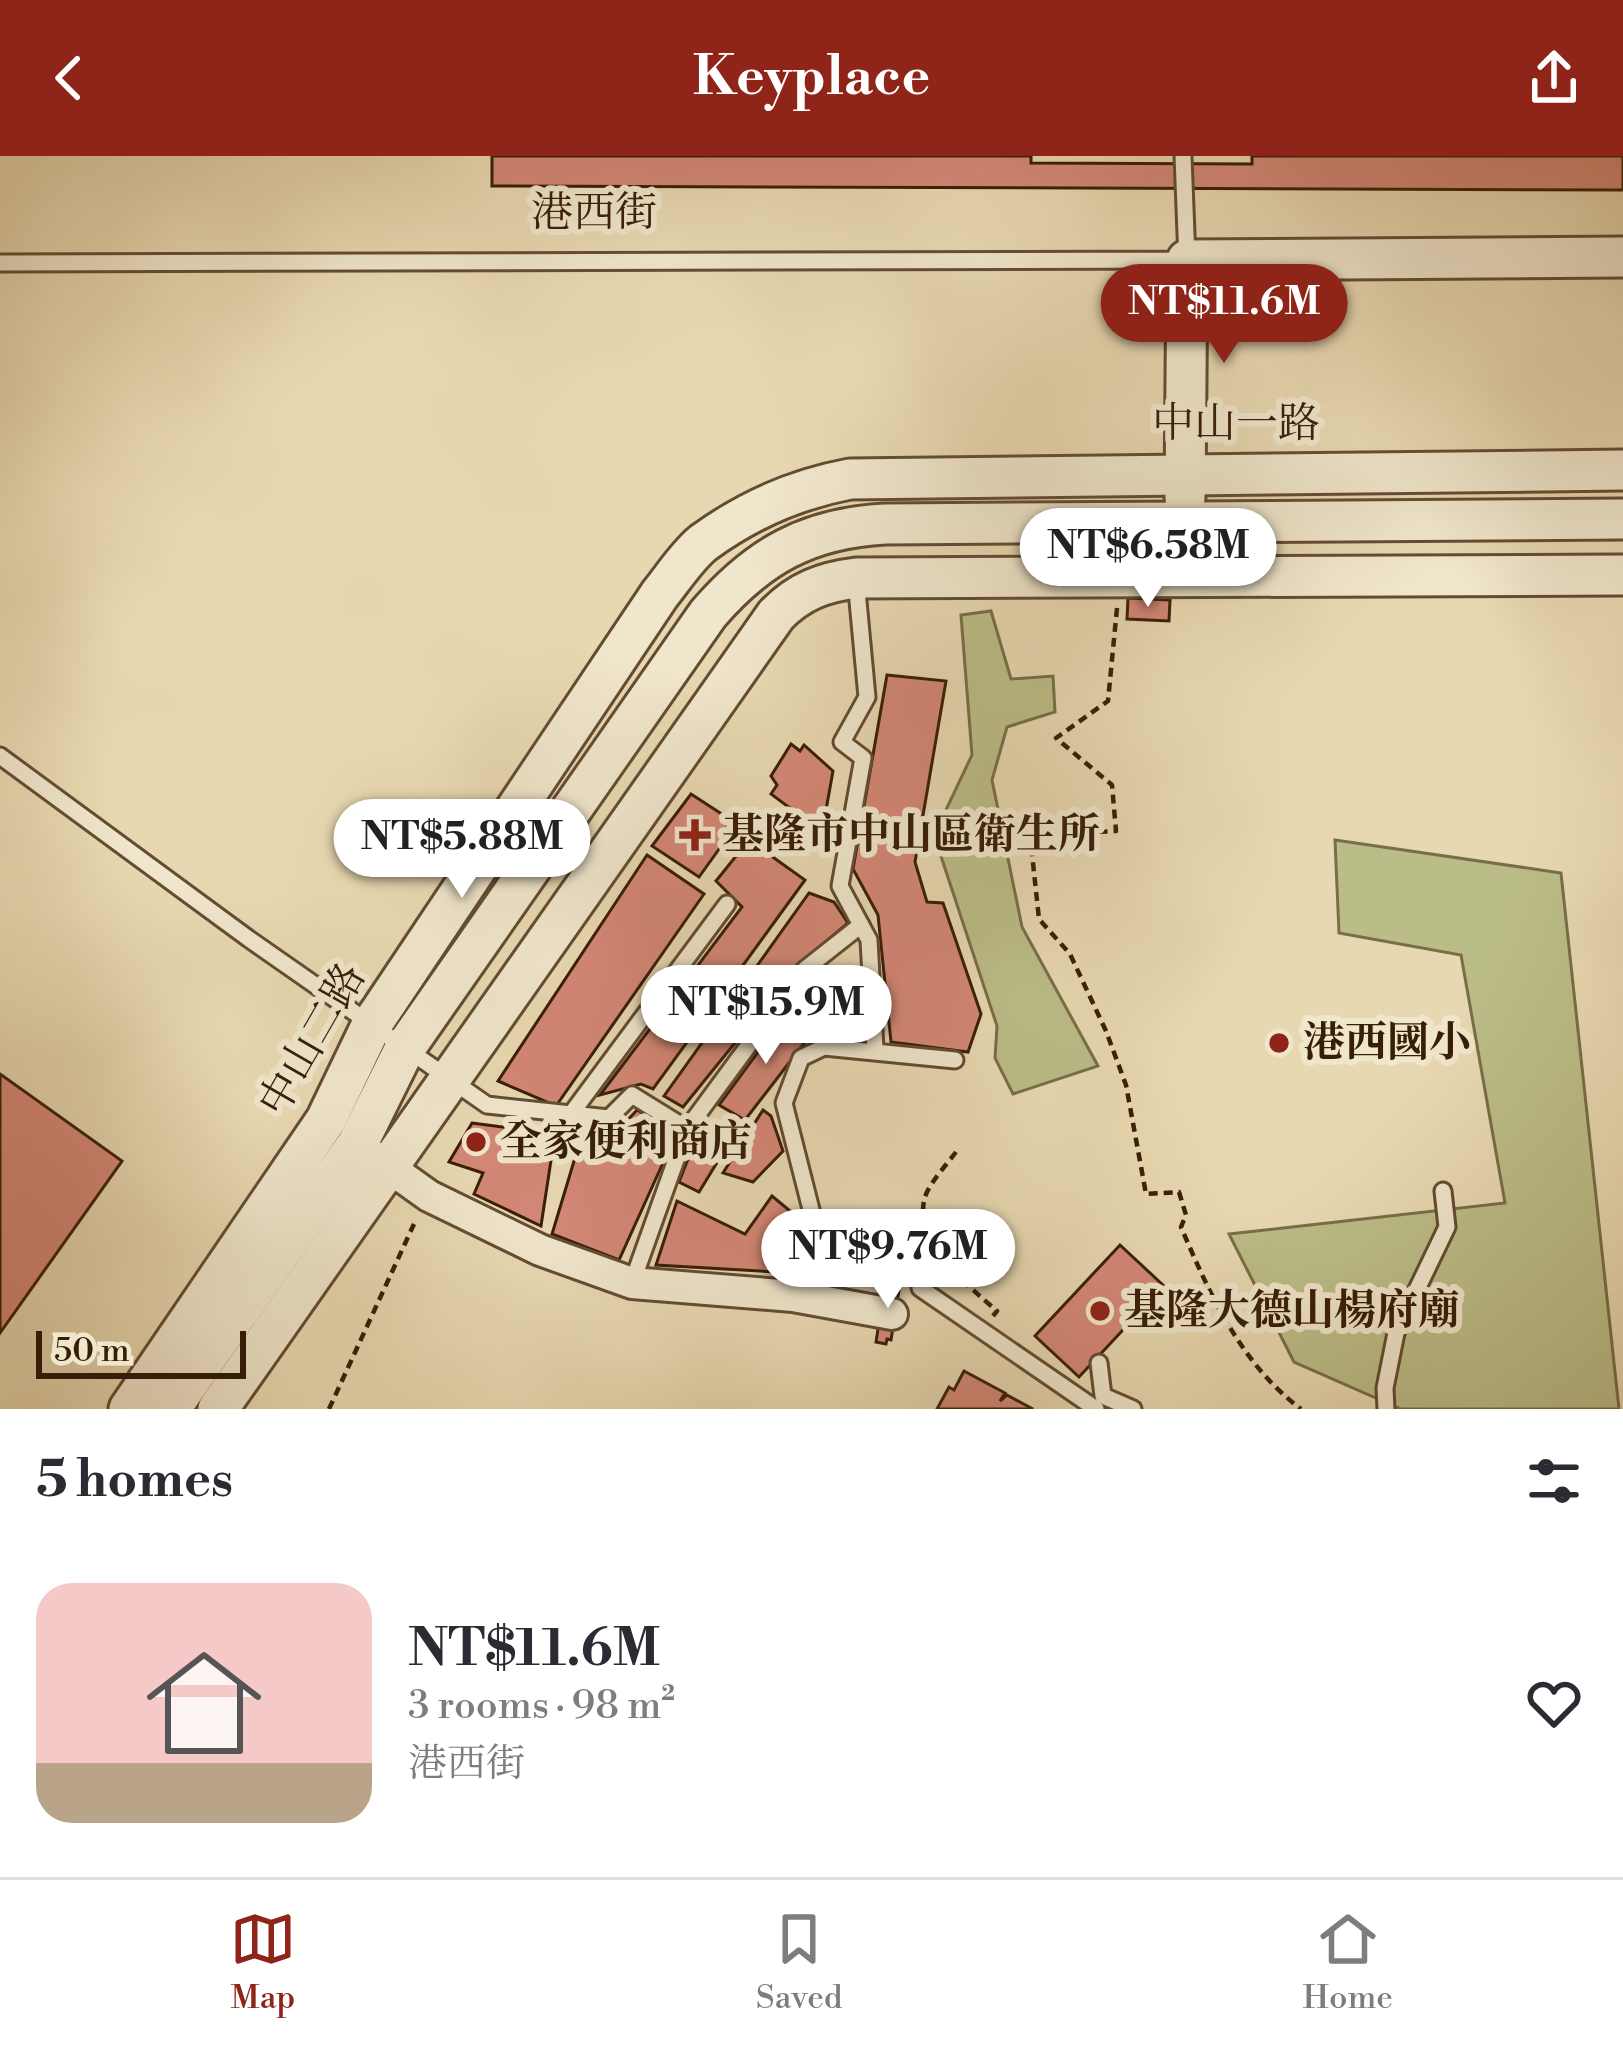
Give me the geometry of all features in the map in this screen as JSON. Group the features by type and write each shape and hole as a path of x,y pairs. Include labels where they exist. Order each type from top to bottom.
{"street":[{"name":"港西街","path":"1187,260 1623,256"},
{"path":"1184,575 1187,260"},
{"name":"中山一路","path":"850,479 1623,470"},
{"name":"中山二路","path":"129,1409 326,1120 372,1024 660,594 700,545 766,504 804,488 850,479"},
{"path":"1185,521 1623,519"},
{"name":"中山二路","path":"218,1409 372,1155 405,1048 708,614 738,579 775,554 828,529 856,525 1185,521"},
{"path":"856,578 1623,574"},
{"name":"中山二路","path":"170,1409 372,1155 449,1079 776,615 815,587 856,578"},
{"path":"326,1120 429,1196 540,1250 632,1283 793,1296 892,1314"}],"lane":[{"path":"1183,156 1187,260"},
{"name":"港西街","path":"0,262 1187,260"},
{"path":"856,578 867,697 842,742 863,758 840,886 869,940 874,1049"},
{"path":"0,756 487,1105 609,1118 632,1095 687,1129"},
{"path":"572,1114 727,904"},
{"path":"632,1283 687,1129 804,970 861,925"},
{"path":"856,1250 819,1241 784,1103 801,1058 824,1047 955,1060"},
{"path":"1386,1409 1385,1388 1396,1333 1447,1227 1443,1191"},
{"path":"920,1288 1096,1409"},
{"path":"1099,1363 1103,1396 1132,1409"}],"path":[{"path":"1120,577 1108,701 1057,738 1112,785 1116,831 1030,835 1039,919 1070,954 1106,1031 1126,1085 1146,1193 1179,1192 1186,1215 1181,1227 1253,1366 1301,1409"},
{"path":"956,1152 928,1191 922,1212 946,1267 997,1311 983,1331"},
{"path":"329,1409 395,1258 429,1196"},
{"path":"856,1250 926,1267"}],"green space":[{"path":"991,611 1011,679 1053,676 1055,712 1007,727 992,780 1022,927 1098,1066 1013,1094 995,1058 997,1026 934,835 972,755 961,615"},
{"path":"1335,840 1561,873 1619,1409 1401,1409 1294,1362 1229,1234 1505,1203 1461,955 1339,933"}],"building":[{"path":"492,156 1031,156 1031,163 1252,164 1252,156 1623,156 1623,190 492,186"},
{"path":"1128,598 1170,600 1169,621 1127,619"},
{"path":"887,675 946,681 915,862 927,902 943,903 981,1014 968,1052 891,1042 878,915 853,869"},
{"path":"791,744 800,751 804,745 833,771 822,832 771,794 777,785 771,776"},
{"name":"基隆市中山區衛生所","path":"691,794 737,824 699,877 652,846"},
{"path":"749,840 805,880 653,1089 641,1084 600,1095 742,907 716,881"},
{"path":"647,855 704,894 556,1106 498,1081"},
{"path":"809,893 834,902 848,923 799,964 683,1107 664,1096"},
{"path":"786,1014 812,1033 745,1120 719,1105"},
{"path":"0,1074 122,1161 0,1333"},
{"path":"637,1110 677,1132 619,1260 552,1234 581,1138 601,1148"},
{"path":"763,1110 771,1116 783,1151 753,1182 723,1173"},
{"path":"472,1123 555,1134 541,1226 474,1194 483,1173 449,1162"},
{"path":"695,1141 721,1156 699,1192 679,1182"},
{"path":"772,1196 807,1225 777,1272 656,1265 677,1201 745,1234"},
{"name":"基隆大德山楊府廟","path":"1120,1245 1164,1286 1079,1377 1035,1336"},
{"path":"886,1277 900,1284 891,1340 886,1344 876,1342"},
{"path":"964,1371 1005,1393 1000,1401 1007,1395 1033,1409 937,1409"}],"place":[{"name":"基隆市中山區衛生所","path":"695,835"},
{"name":"港西國小","path":"1279,1043"},
{"name":"全家便利商店","path":"476,1142"},
{"name":"基隆大德山楊府廟","path":"1100,1311"}]}
